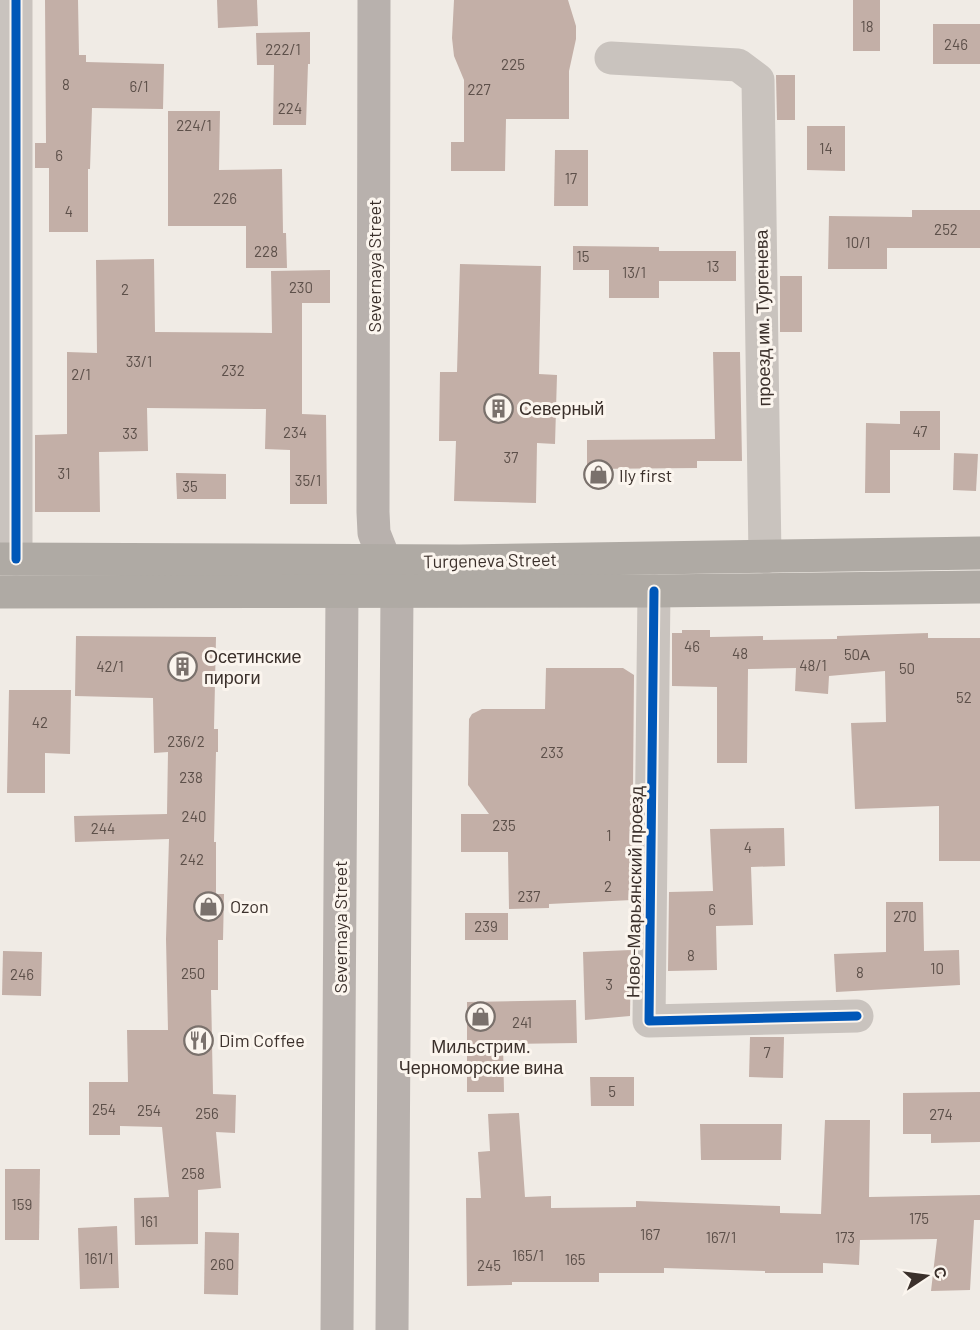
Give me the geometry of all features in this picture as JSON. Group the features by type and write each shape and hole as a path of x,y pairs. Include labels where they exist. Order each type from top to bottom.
{"highway":[{"name":"Turgeneva Street","path":"8,559 373,552 765,556 980,553"},
{"name":"Turgeneva Street","path":"0,592 654,591 980,587"}],"main road":[{"name":"Severnaya Street","path":"374,0 373,552 397,591 392,1330"},
{"name":"Severnaya Street","path":"337,1330 342,591 373,552"}],"street":[{"path":"8,559 16,0"},
{"name":"проезд им. Тургенева","path":"611,58 738,64 758,80 765,556"},
{"name":"Ново-Марьянский проезд","path":"654,591 649,1021 857,1016"}],"building":[{"path":"45,0 78,0 79,55 86,55 86,62 164,64 163,109 92,108 90,169 88,169 88,232 49,232 49,168 35,168 35,143 46,143"},
{"path":"217,0 257,0 258,26 218,28"},
{"path":"454,0 568,0 576,26 576,39 569,71 569,119 506,119 505,171 451,171 451,142 464,142 464,80 454,56 452,38"},
{"path":"853,0 880,0 880,51 853,51"},
{"path":"933,24 980,24 980,64 933,64"},
{"path":"310,32 306,125 273,125 274,65 257,65 256,33"},
{"path":"776,75 795,75 795,120 777,120"},
{"path":"168,111 220,111 219,170 282,169 283,233 286,233 287,268 246,268 246,226 168,226"},
{"path":"807,126 845,126 845,171 807,170"},
{"path":"555,150 588,150 588,206 554,206"},
{"path":"912,210 980,210 980,248 887,248 887,269 828,269 829,216 912,217"},
{"path":"573,246 659,247 659,251 736,251 736,281 659,281 659,298 609,298 609,270 573,270"},
{"path":"154,259 155,332 272,333 271,271 330,270 330,303 302,303 302,414 326,415 327,504 290,504 290,450 265,449 266,409 147,408 148,451 99,452 100,512 35,512 35,435 67,434 67,352 97,353 96,260"},
{"name":"Северный","path":"460,264 541,266 539,374 557,375 555,444 537,443 536,503 454,501 456,441 439,441 440,372 457,372"},
{"path":"780,276 802,276 802,332 780,332"},
{"path":"713,352 740,352 742,461 697,461 697,468 587,469 587,440 715,439"},
{"path":"900,411 940,411 940,450 890,450 890,493 865,493 866,423 900,424"},
{"path":"954,453 978,454 976,491 953,490"},
{"path":"176,473 226,474 226,499 177,499"},
{"path":"682,630 710,630 710,637 763,636 763,640 837,639 837,636 928,633 928,638 980,638 980,861 939,861 939,806 855,809 851,723 886,722 885,671 829,676 828,694 795,691 796,668 748,669 747,763 717,763 717,687 672,686 672,633 682,633"},
{"path":"76,636 216,637 214,729 218,729 218,752 216,752 214,842 216,842 216,894 224,894 223,940 218,940 218,990 211,990 213,1094 236,1095 235,1133 216,1132 221,1188 198,1190 198,1244 135,1245 134,1198 169,1197 162,1127 120,1126 120,1135 89,1135 89,1082 128,1082 127,1030 168,1030 166,939 169,839 75,842 74,816 167,814 168,752 154,753 153,698 75,696"},
{"path":"546,668 623,668 634,675 632,900 549,904 549,908 509,909 508,852 461,852 461,814 489,814 468,785 469,719 472,714 482,709 545,709"},
{"path":"9,690 71,690 70,754 45,753 45,793 7,793"},
{"path":"784,828 785,866 751,867 753,925 716,926 717,970 668,971 669,892 713,891 710,829"},
{"path":"886,902 923,902 924,951 959,950 960,985 836,992 834,954 886,952"},
{"path":"465,913 508,913 508,940 465,940"},
{"path":"631,950 630,1016 585,1020 583,952"},
{"path":"3,951 42,952 41,996 2,995"},
{"path":"576,1000 577,1043 503,1044 504,1092 467,1092 467,1002"},
{"path":"750,1037 784,1037 783,1078 749,1077"},
{"path":"590,1077 634,1077 634,1106 591,1106"},
{"path":"980,1092 980,1142 931,1143 931,1134 903,1134 903,1093"},
{"path":"519,1113 525,1197 551,1196 551,1208 636,1207 636,1201 780,1206 780,1213 821,1214 825,1120 870,1120 869,1197 980,1195 980,1220 974,1220 970,1290 931,1291 937,1239 860,1240 859,1265 823,1263 823,1273 765,1273 765,1271 664,1268 664,1273 599,1273 599,1282 512,1282 512,1285 467,1286 466,1198 481,1198 478,1152 490,1151 488,1114"},
{"path":"700,1124 782,1124 781,1160 701,1160"},
{"path":"5,1169 40,1169 39,1240 5,1240"},
{"path":"117,1226 119,1288 80,1289 78,1228"},
{"path":"205,1232 239,1233 238,1295 204,1294"}],"cycle path":[{"path":"16,0 16,559"},
{"path":"654,591 649,1021 857,1016"}],"place":[{"name":"Северный","path":"498,408"},
{"name":"Ily first","path":"598,475"},
{"name":"Осетинские пироги","path":"183,666"},
{"name":"Ozon","path":"209,906"},
{"name":"Мильстрим. Черноморские вина","path":"481,1017"},
{"name":"Dim Coffee","path":"198,1040"}]}
